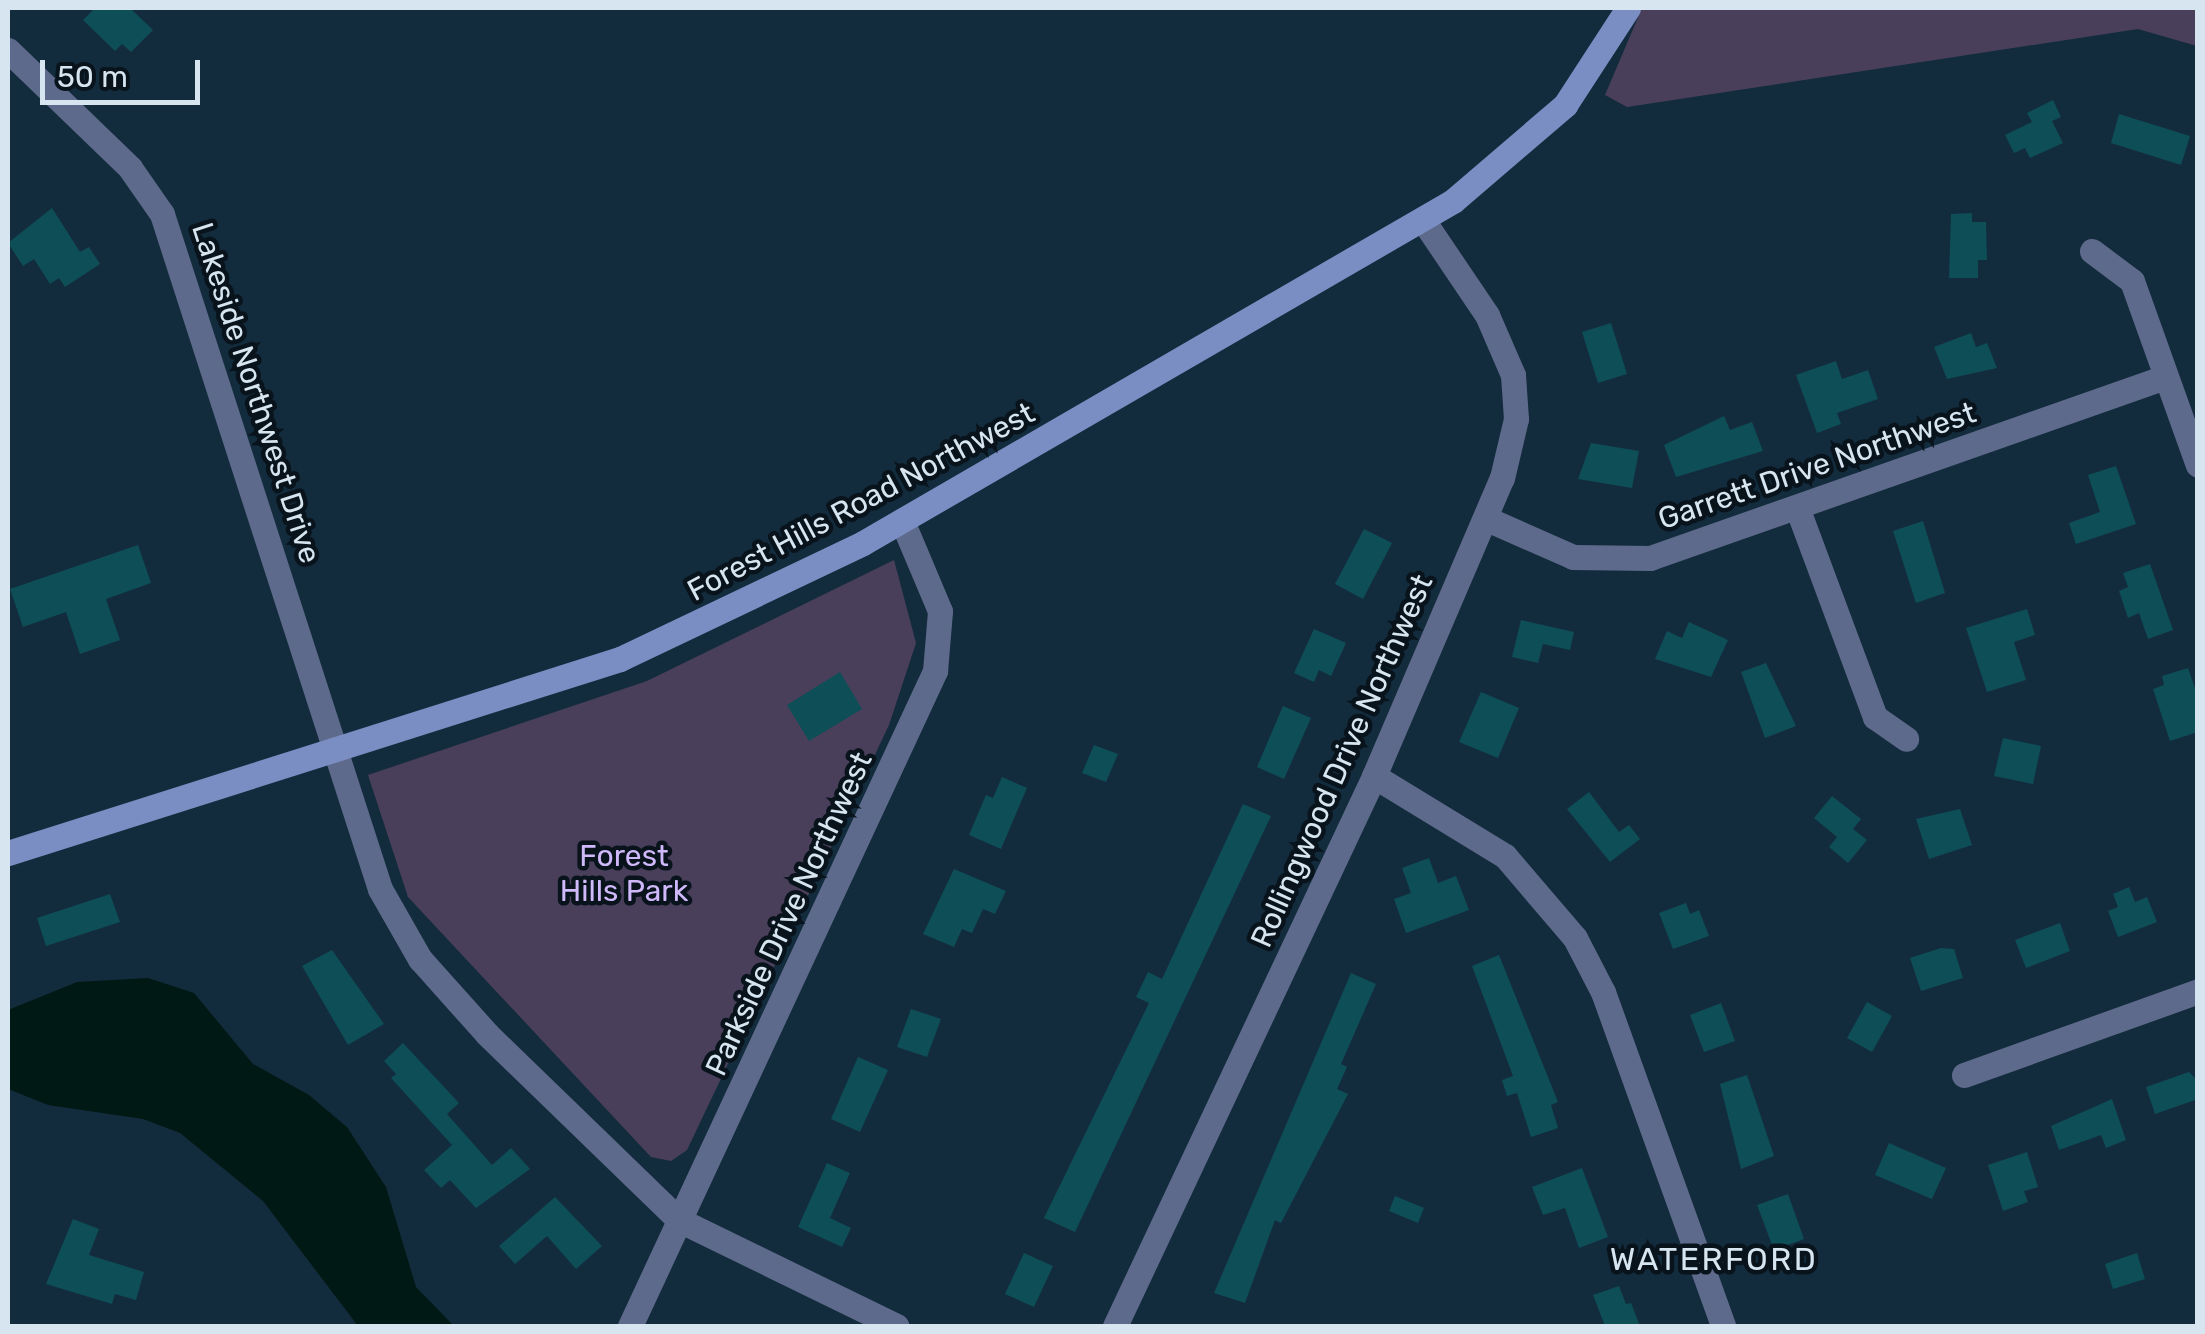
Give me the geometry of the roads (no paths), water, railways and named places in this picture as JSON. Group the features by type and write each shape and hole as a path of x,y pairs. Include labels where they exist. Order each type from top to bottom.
{"main road":[{"name":"Forest Hills Road Northwest","path":"8,852 620,659 751,601 902,521 1423,220 1565,105 1628,8"}],"street":[{"name":"Lakeside Northwest Drive","path":"8,50 130,168 162,214 339,750 380,889 420,958 487,1034 679,1220 896,1326"},
{"name":"Rollingwood Drive Northwest","path":"1116,1326 1374,776 1487,519 1516,420 1512,375 1487,316 1423,220"},
{"path":"2092,251 2132,281 2198,465"},
{"name":"Garrett Drive Northwest","path":"1487,519 1573,557 1620,562 1798,510 2166,376"},
{"path":"1798,510 1874,717 1906,739"},
{"name":"Parkside Drive Northwest","path":"630,1326 935,671 940,611 902,521"},
{"path":"1374,776 1506,856 1575,938 1604,992 1723,1326"},
{"path":"1964,1075 2198,991"}],"district":[{"name":"WATERFORD","path":"1714,1259"}],"park label":[{"name":"Forest Hills Park","path":"624,873"}]}
